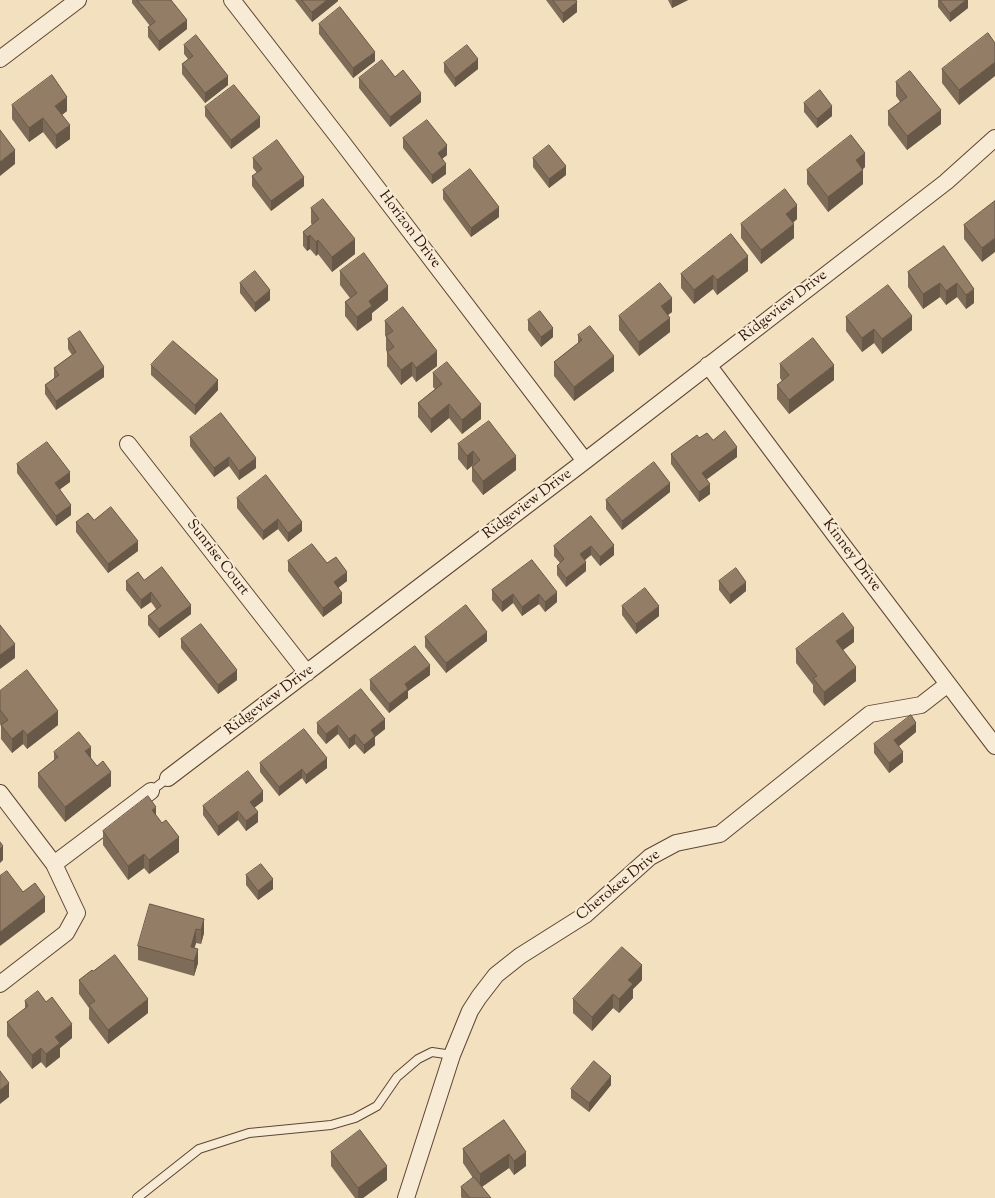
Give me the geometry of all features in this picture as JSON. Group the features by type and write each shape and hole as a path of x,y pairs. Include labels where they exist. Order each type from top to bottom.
{"street":[{"path":"0,59 78,0"},
{"name":"Horizon Drive","path":"232,0 585,462"},
{"name":"Ridgeview Drive","path":"168,778 585,462 708,365 946,182 995,138"},
{"name":"Kinney Drive","path":"708,365 995,746"},
{"name":"Sunrise Court","path":"128,444 307,673"},
{"name":"Cherokee Drive","path":"406,1198 452,1055 470,1011 479,996 496,975 520,956 585,915 650,856 676,843 720,834 870,714 921,705 948,684"},
{"name":"Ridgeview Drive","path":"54,864 151,791"},
{"path":"0,793 54,864 77,913 66,933 0,984"}],"lane":[{"name":"Ridgeview Drive","path":"151,791 168,778"},
{"path":"137,1198 199,1149 249,1133 331,1125 355,1118 377,1106 397,1077 418,1059 432,1052 452,1055"}],"building":[{"path":"137,0 171,0 187,20 159,41 148,27 155,22"},
{"path":"302,0 327,0 312,12"},
{"path":"553,0 576,0 577,2 563,13"},
{"path":"940,0 966,0 950,13"},
{"path":"340,7 375,52 353,68 319,24"},
{"path":"988,33 995,43 995,62 959,90 942,69"},
{"path":"196,35 228,76 205,93 182,64 193,56 184,45"},
{"path":"467,45 478,59 455,78 444,63"},
{"path":"382,60 395,77 403,70 421,93 390,117 359,78"},
{"path":"910,71 941,110 907,136 888,111 907,97 896,82"},
{"path":"52,75 67,97 55,106 70,125 56,135 43,118 29,128 12,105"},
{"path":"234,85 260,117 231,140 205,107"},
{"path":"820,90 832,106 817,119 804,103"},
{"path":"427,120 447,145 438,153 446,164 432,175 403,138"},
{"path":"0,130 15,150 0,162"},
{"path":"851,135 865,153 856,160 863,170 828,197 807,170"},
{"path":"277,140 304,177 271,201 252,176 262,169 253,158"},
{"path":"549,145 566,166 549,179 533,158"},
{"path":"470,169 499,207 471,228 443,190"},
{"path":"785,189 797,205 786,214 794,224 761,250 741,224"},
{"path":"323,199 355,239 332,257 318,240 316,242 310,235 307,237 303,232 319,219 311,208"},
{"path":"995,201 995,238 982,248 964,225"},
{"path":"731,234 748,256 717,280 713,275 694,290 681,274"},
{"path":"944,246 974,289 966,295 957,283 946,291 940,283 923,294 908,272"},
{"path":"364,253 388,286 369,301 372,306 357,317 345,302 357,293 340,271"},
{"path":"255,271 270,290 255,303 240,283"},
{"path":"660,283 672,298 661,306 670,318 639,342 619,316"},
{"path":"888,285 912,316 882,339 874,329 862,338 846,317"},
{"path":"403,307 437,351 416,368 412,362 401,370 387,352 394,347 386,336 393,331 385,321"},
{"path":"540,311 553,328 541,337 528,320"},
{"path":"590,326 614,356 574,387 554,362 582,340 578,335"},
{"path":"80,331 104,367 56,401 45,385 59,375 54,368 76,352 68,339"},
{"path":"813,338 834,365 789,400 777,385 789,375 780,364"},
{"path":"173,341 218,380 195,405 151,365"},
{"path":"447,362 481,404 462,420 449,404 431,419 418,403 442,384 433,373"},
{"path":"221,413 256,458 239,471 229,457 214,468 190,437"},
{"path":"489,421 516,456 483,481 472,467 480,460 473,451 467,456 458,444"},
{"path":"725,431 737,447 702,473 710,484 699,492 671,454 697,435 699,438 707,433 713,440"},
{"path":"47,442 70,472 55,483 71,505 56,516 17,464"},
{"path":"654,462 670,483 622,521 606,500"},
{"path":"266,475 302,522 288,533 278,519 263,531 237,498"},
{"path":"111,507 138,541 108,564 76,522 88,513 94,520"},
{"path":"591,516 614,545 600,557 591,546 580,554 586,562 566,578 557,566 564,559 554,546"},
{"path":"312,544 327,563 336,557 347,572 334,582 342,593 323,608 288,561"},
{"path":"532,560 557,592 545,602 539,594 522,607 513,594 502,602 492,590"},
{"path":"162,567 191,605 159,629 148,616 161,606 151,592 141,600 126,581 138,572 144,580"},
{"path":"736,568 746,582 730,595 719,581"},
{"path":"645,588 659,606 636,624 622,606"},
{"path":"466,605 487,632 446,663 425,637"},
{"path":"843,613 854,628 836,641 856,667 824,692 813,678 817,676 796,649"},
{"path":"201,624 237,670 218,685 181,639"},
{"path":"0,625 15,644 0,655"},
{"path":"415,646 430,665 405,684 408,689 389,704 370,680"},
{"path":"27,670 58,711 27,735 23,730 12,739 1,725 8,720 0,710 0,691"},
{"path":"361,689 385,719 371,730 375,736 364,745 355,734 349,739 338,725 326,734 317,723"},
{"path":"911,715 916,723 894,740 903,752 889,763 874,744"},
{"path":"304,729 327,758 306,775 302,769 279,787 260,763"},
{"path":"79,732 91,747 85,751 97,766 103,761 111,772 65,807 38,773 58,757 54,752"},
{"path":"248,771 263,791 250,802 258,812 246,821 238,811 218,826 203,806"},
{"path":"148,796 156,807 152,810 162,823 166,820 179,837 149,860 144,854 128,866 103,831"},
{"path":"0,842 3,846 0,849"},
{"path":"261,864 273,879 258,891 246,875"},
{"path":"7,871 23,892 35,883 45,897 0,932 0,876"},
{"path":"150,904 204,919 201,930 196,929 191,947 198,949 194,961 138,946"},
{"path":"622,947 642,965 628,980 633,984 619,999 613,994 592,1017 573,999"},
{"path":"115,955 148,999 108,1030 89,1005 95,1001 79,980"},
{"path":"38,991 46,1002 52,997 72,1024 55,1037 60,1043 46,1054 41,1048 32,1055 7,1022 28,1006 25,1001"},
{"path":"594,1061 611,1076 589,1103 571,1089"},
{"path":"0,1071 9,1083 0,1090"},
{"path":"504,1120 526,1152 514,1161 509,1154 480,1174 463,1149"},
{"path":"360,1130 387,1166 358,1188 331,1152"},
{"path":"474,1177 491,1198 470,1198 461,1187"}]}
